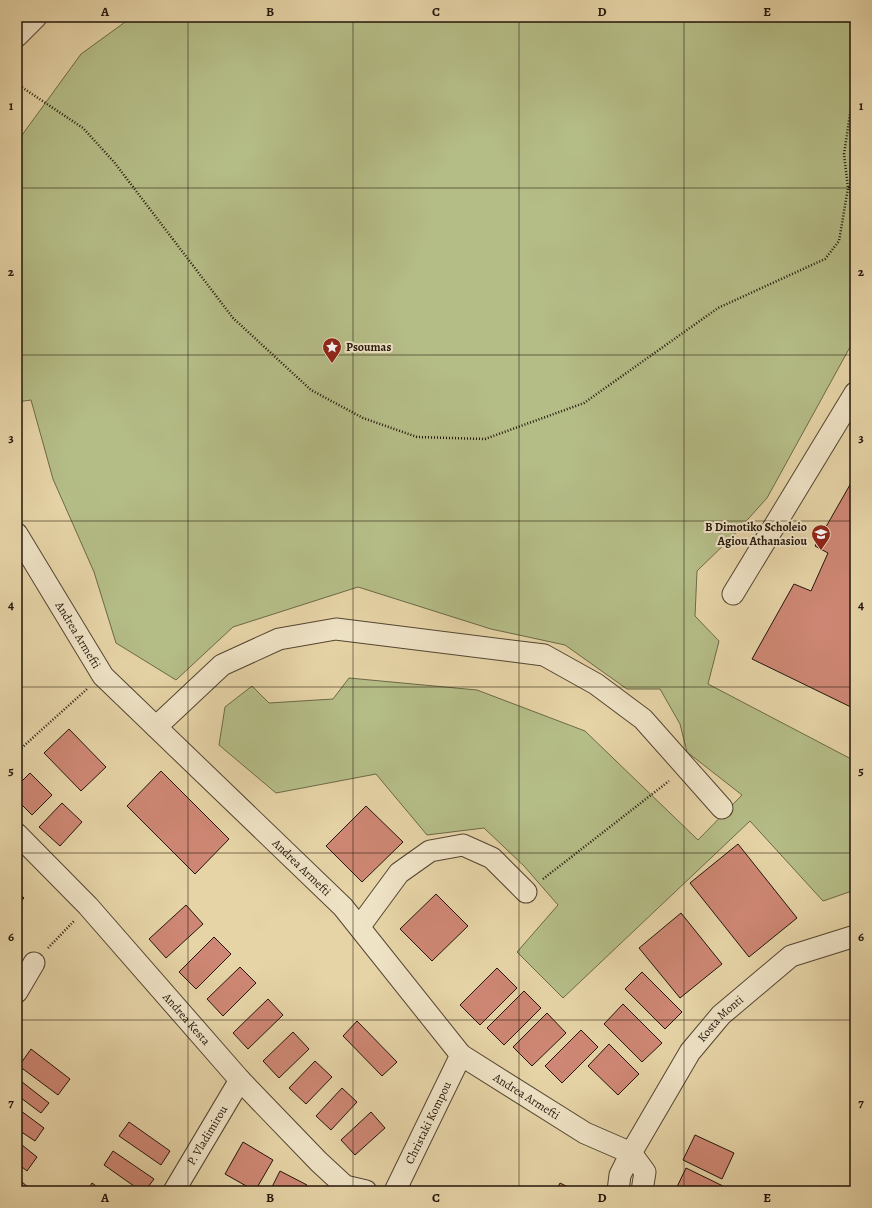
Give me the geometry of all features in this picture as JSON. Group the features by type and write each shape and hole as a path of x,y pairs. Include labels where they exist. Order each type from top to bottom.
{"street":[{"path":"17,36 36,17"},
{"path":"733,594 855,393"},
{"name":"Andrea Armefti","path":"17,534 103,676 343,907 360,926 461,1054 585,1133 631,1153"},
{"path":"156,727 222,665 279,639 336,629 544,655 596,684 643,718 722,808"},
{"name":"Andrea Kesta","path":"17,834 88,906 240,1080 319,1162 345,1186 366,1191"},
{"path":"360,926 399,873 430,851 463,845 492,858 526,892"},
{"name":"Kosta Monti","path":"618,1191 620,1175 631,1153 690,1052 721,1015 791,956 855,936"},
{"path":"17,992 34,963"},
{"name":"Christaki Kompou","path":"396,1191 461,1054"},
{"name":"P. Vladimirou","path":"174,1191 240,1080"},
{"path":"631,1153 645,1172 642,1191"}],"path":[{"path":"17,84 83,128 114,162 233,318 311,390 363,418 417,436 485,439 584,403 718,308 825,259 839,241 848,188 844,154 855,81"},
{"path":"848,188 855,175"},
{"path":"17,752 103,676"},
{"path":"526,892 686,767"},
{"path":"34,963 88,906"}],"green space":[{"path":"132,17 855,17 855,338 767,498 731,538 697,571 695,616 719,641 708,684 855,761 855,890 823,901 750,821 563,998 517,952 558,905 524,866 484,828 427,835 376,774 276,793 219,745 225,707 252,686 269,703 333,699 349,678 477,690 585,731 698,840 742,795 687,752 680,724 660,689 627,689 565,645 491,629 358,587 233,627 176,680 116,643 94,572 53,479 31,400 17,402 17,142 81,54"}],"building":[{"path":"855,476 855,709 752,659 794,584 811,591 828,553 815,546"},
{"path":"69,729 106,767 81,791 44,753"},
{"path":"161,771 229,839 195,874 127,806"},
{"path":"30,773 52,795 32,815 17,800 17,786"},
{"path":"62,803 82,822 60,846 39,827"},
{"path":"366,806 403,842 362,882 326,846"},
{"path":"738,844 797,918 749,957 690,883"},
{"path":"17,892 24,898 17,906"},
{"path":"436,894 468,926 432,961 400,929"},
{"path":"186,905 203,924 166,958 149,939"},
{"path":"681,913 722,964 680,998 639,948"},
{"path":"214,937 231,954 196,989 179,972"},
{"path":"240,967 256,983 223,1016 207,999"},
{"path":"497,968 517,988 480,1025 460,1005"},
{"path":"642,972 682,1012 665,1029 625,989"},
{"path":"524,991 541,1008 504,1045 487,1028"},
{"path":"268,999 283,1015 248,1049 233,1033"},
{"path":"623,1004 662,1043 642,1062 604,1024"},
{"path":"547,1013 566,1033 532,1066 513,1047"},
{"path":"357,1021 397,1062 382,1076 343,1036"},
{"path":"581,1030 598,1047 562,1083 545,1066"},
{"path":"293,1032 309,1049 279,1078 263,1061"},
{"path":"609,1044 639,1074 618,1095 588,1066"},
{"path":"31,1049 70,1079 58,1095 19,1066"},
{"path":"315,1061 332,1077 306,1104 289,1088"},
{"path":"17,1078 49,1103 41,1113 17,1095"},
{"path":"342,1088 357,1102 331,1130 316,1116"},
{"path":"17,1108 44,1128 35,1141 17,1129"},
{"path":"371,1112 385,1128 355,1155 341,1140"},
{"path":"129,1122 170,1151 161,1165 119,1136"},
{"path":"695,1135 734,1153 722,1179 683,1160"},
{"path":"17,1141 37,1157 27,1171 17,1163"},
{"path":"243,1142 273,1160 255,1191 225,1174"},
{"path":"113,1151 154,1179 145,1191 141,1191 104,1165"},
{"path":"686,1168 725,1187 723,1191 675,1191"},
{"path":"280,1171 307,1185 304,1191 270,1191"},
{"path":"17,1178 33,1191 17,1191"},
{"path":"92,1183 103,1191 87,1191"},
{"path":"560,1183 576,1191 556,1191"}],"place":[{"name":"Psoumas","path":"332,364"},
{"name":"B Dimotiko Scholeio Agiou Athanasiou","path":"821,551"}]}
